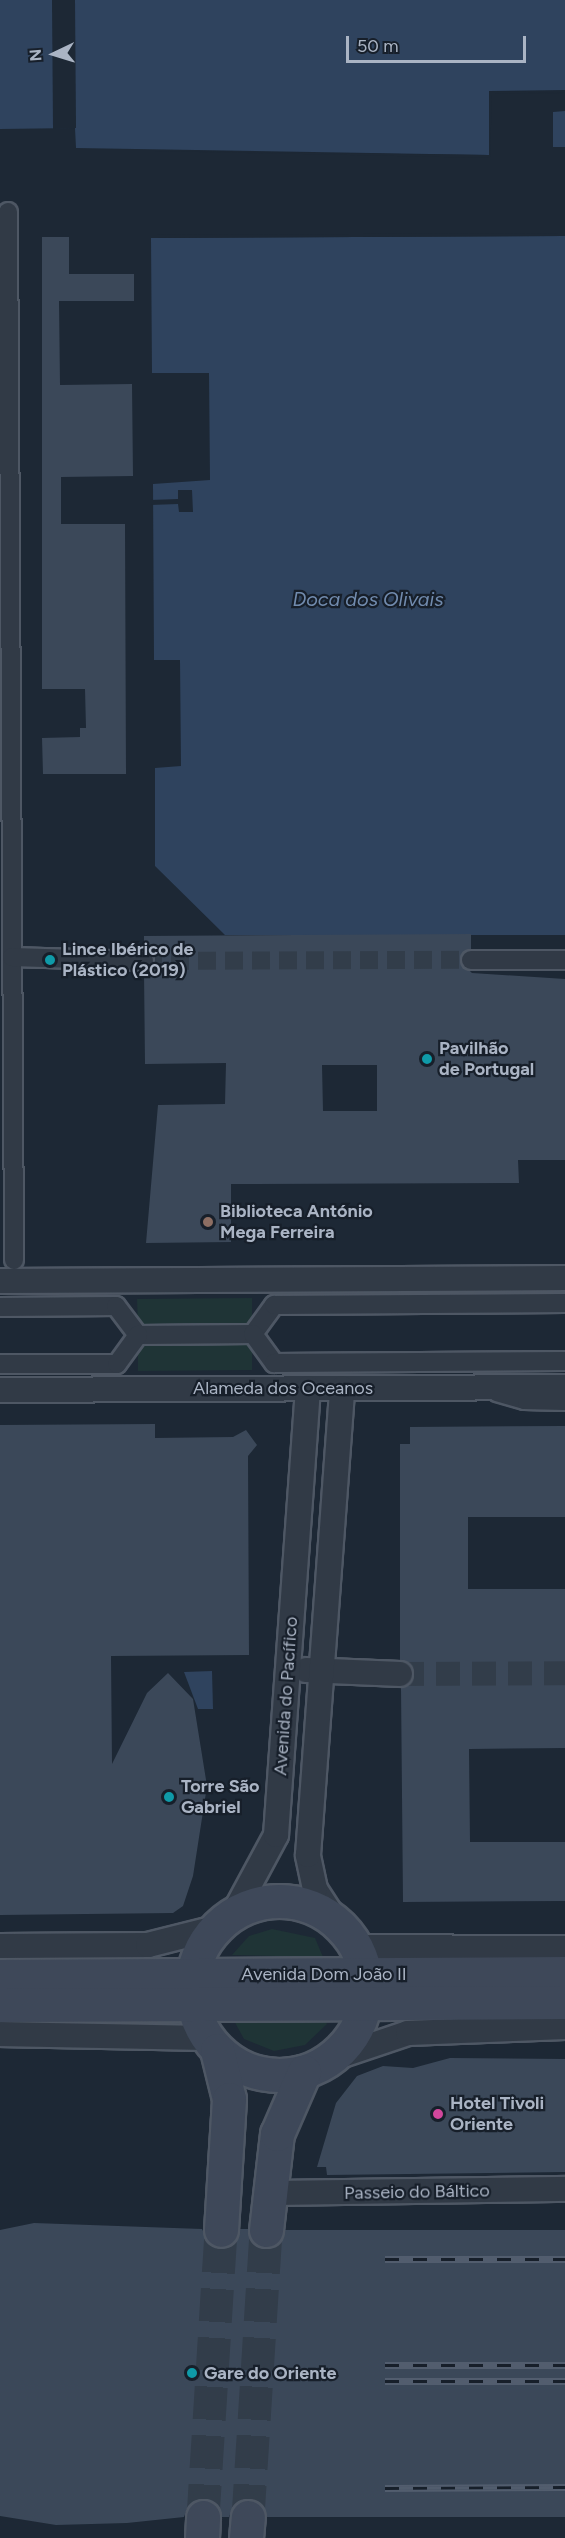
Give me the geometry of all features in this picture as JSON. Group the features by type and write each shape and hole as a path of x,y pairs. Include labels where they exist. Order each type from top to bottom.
{"main road":[{"path":"221,2230 229,2099 194,1989 226,1921 285,1901 335,1920 362,1974 347,2042 316,2066 277,2134 268,2193 266,2230"},
{"name":"Avenida Dom João II","path":"0,2005 362,1974 565,1973"},
{"name":"Avenida Dom João II","path":"362,1974 466,2002 565,2002"},
{"name":"Avenida Dom João II","path":"0,1976 82,1976 194,1989"},
{"path":"211,2044 253,2071 316,2066"}],"street":[{"path":"8,212 4,339 14,1260"},
{"path":"12,957 144,961"},
{"path":"471,960 565,960"},
{"path":"0,1281 565,1278"},
{"path":"138,1335 253,1334 274,1305 565,1303"},
{"path":"0,1307 116,1306 138,1335"},
{"name":"Alameda dos Oceanos","path":"253,1334 274,1363 565,1361"},
{"path":"0,1364 117,1364 138,1335"},
{"name":"Alameda dos Oceanos","path":"0,1390 565,1387"},
{"name":"Avenida do Pacífico","path":"226,1921 276,1835 308,1388"},
{"name":"Avenida do Pacífico","path":"335,1920 315,1889 308,1855 342,1388"},
{"path":"302,1466 336,1468"},
{"path":"289,1669 400,1674"},
{"path":"0,1946 147,1945 226,1921"},
{"path":"49,1945 82,1976"},
{"name":"Avenida Dom João II","path":"362,1974 565,1948"},
{"path":"466,2002 501,2027"},
{"path":"316,2066 408,2033 501,2027 565,2027"},
{"path":"0,2034 211,2044"},
{"name":"Passeio do Báltico","path":"268,2193 565,2189"}],"lane":[{"path":"465,1387 524,1403 565,1404"}],"green space":[{"path":"252,1298 252,1323 138,1324 137,1299"},
{"path":"138,1345 252,1345 252,1370 138,1371"},
{"path":"272,1929 315,1938 323,1957 232,1955 249,1936"},
{"path":"233,2019 324,2019 327,2024 305,2045 274,2051 244,2039"}],"water":[{"path":"0,0 565,0 565,90 489,91 489,155 76,148 75,128 0,129"},
{"path":"565,111 565,147 553,147 553,112"},
{"name":"Doca dos Olivais","path":"565,236 565,935 225,935 155,866 155,768 181,766 180,660 154,660 153,484 210,480 209,373 152,373 151,238"},
{"path":"212,1671 213,1709 198,1709 184,1672"}],"pier":[{"path":"52,0 75,0 76,128 53,129"},
{"path":"489,91 565,93 492,94 490,158 152,151 489,155"},
{"path":"565,233 565,236 151,238 151,235"},
{"path":"178,490 192,490 193,512 179,512 178,504 150,505 150,500 178,499"}],"building":[{"path":"42,237 69,237 69,274 134,274 134,301 59,301 60,385 132,384 133,476 61,477 61,524 125,524 126,774 43,774 42,738 80,737 80,728 86,728 85,689 42,689"},
{"path":"471,934 471,949 460,961 472,973 565,979 565,1160 518,1160 519,1183 231,1184 231,1242 146,1243 158,1105 225,1104 226,1063 145,1064 144,972 155,961 144,950 144,936","holes":["322,1065 377,1065 377,1111 323,1111"]},
{"path":"155,1424 155,1438 233,1437 246,1430 257,1445 248,1456 249,1655 111,1656 112,1764 147,1693 168,1673 193,1699 207,1786 193,1876 183,1906 173,1913 0,1915 0,1425"},
{"path":"565,1426 565,1517 468,1517 468,1589 565,1589 565,1748 469,1749 470,1842 565,1842 565,1901 403,1902 401,1688 414,1674 400,1660 400,1444 410,1444 410,1427"},
{"name":"Hotel Tivoli Oriente","path":"450,2058 565,2059 565,2172 327,2175 326,2167 317,2167 336,2103 357,2076 383,2066 413,2068"},
{"name":"Gare do Oriente","path":"34,2223 202,2229 210,2245 220,2249 236,2241 240,2229 248,2229 254,2245 264,2249 281,2242 285,2230 565,2230 565,2517 266,2517 259,2502 249,2498 233,2506 229,2517 222,2517 214,2502 203,2498 188,2506 184,2517 127,2523 56,2525 0,2516 0,2230"}],"tunnel":[{"path":"144,961 471,960"},
{"path":"400,1674 565,1673"},
{"path":"203,2517 221,2230"},
{"path":"248,2517 266,2230"}],"railway":[{"path":"385,2259 565,2259"},
{"path":"385,2365 565,2365"},
{"path":"385,2381 565,2381"},
{"path":"385,2488 565,2487"}],"place":[{"name":"Lince Ibérico de Plástico (2019)","path":"50,960"},
{"name":"Pavilhão de Portugal","path":"427,1059"},
{"name":"Biblioteca António Mega Ferreira","path":"208,1222"},
{"name":"Torre São Gabriel","path":"169,1797"},
{"name":"Hotel Tivoli Oriente","path":"438,2114"},
{"name":"Gare do Oriente","path":"192,2373"}]}
